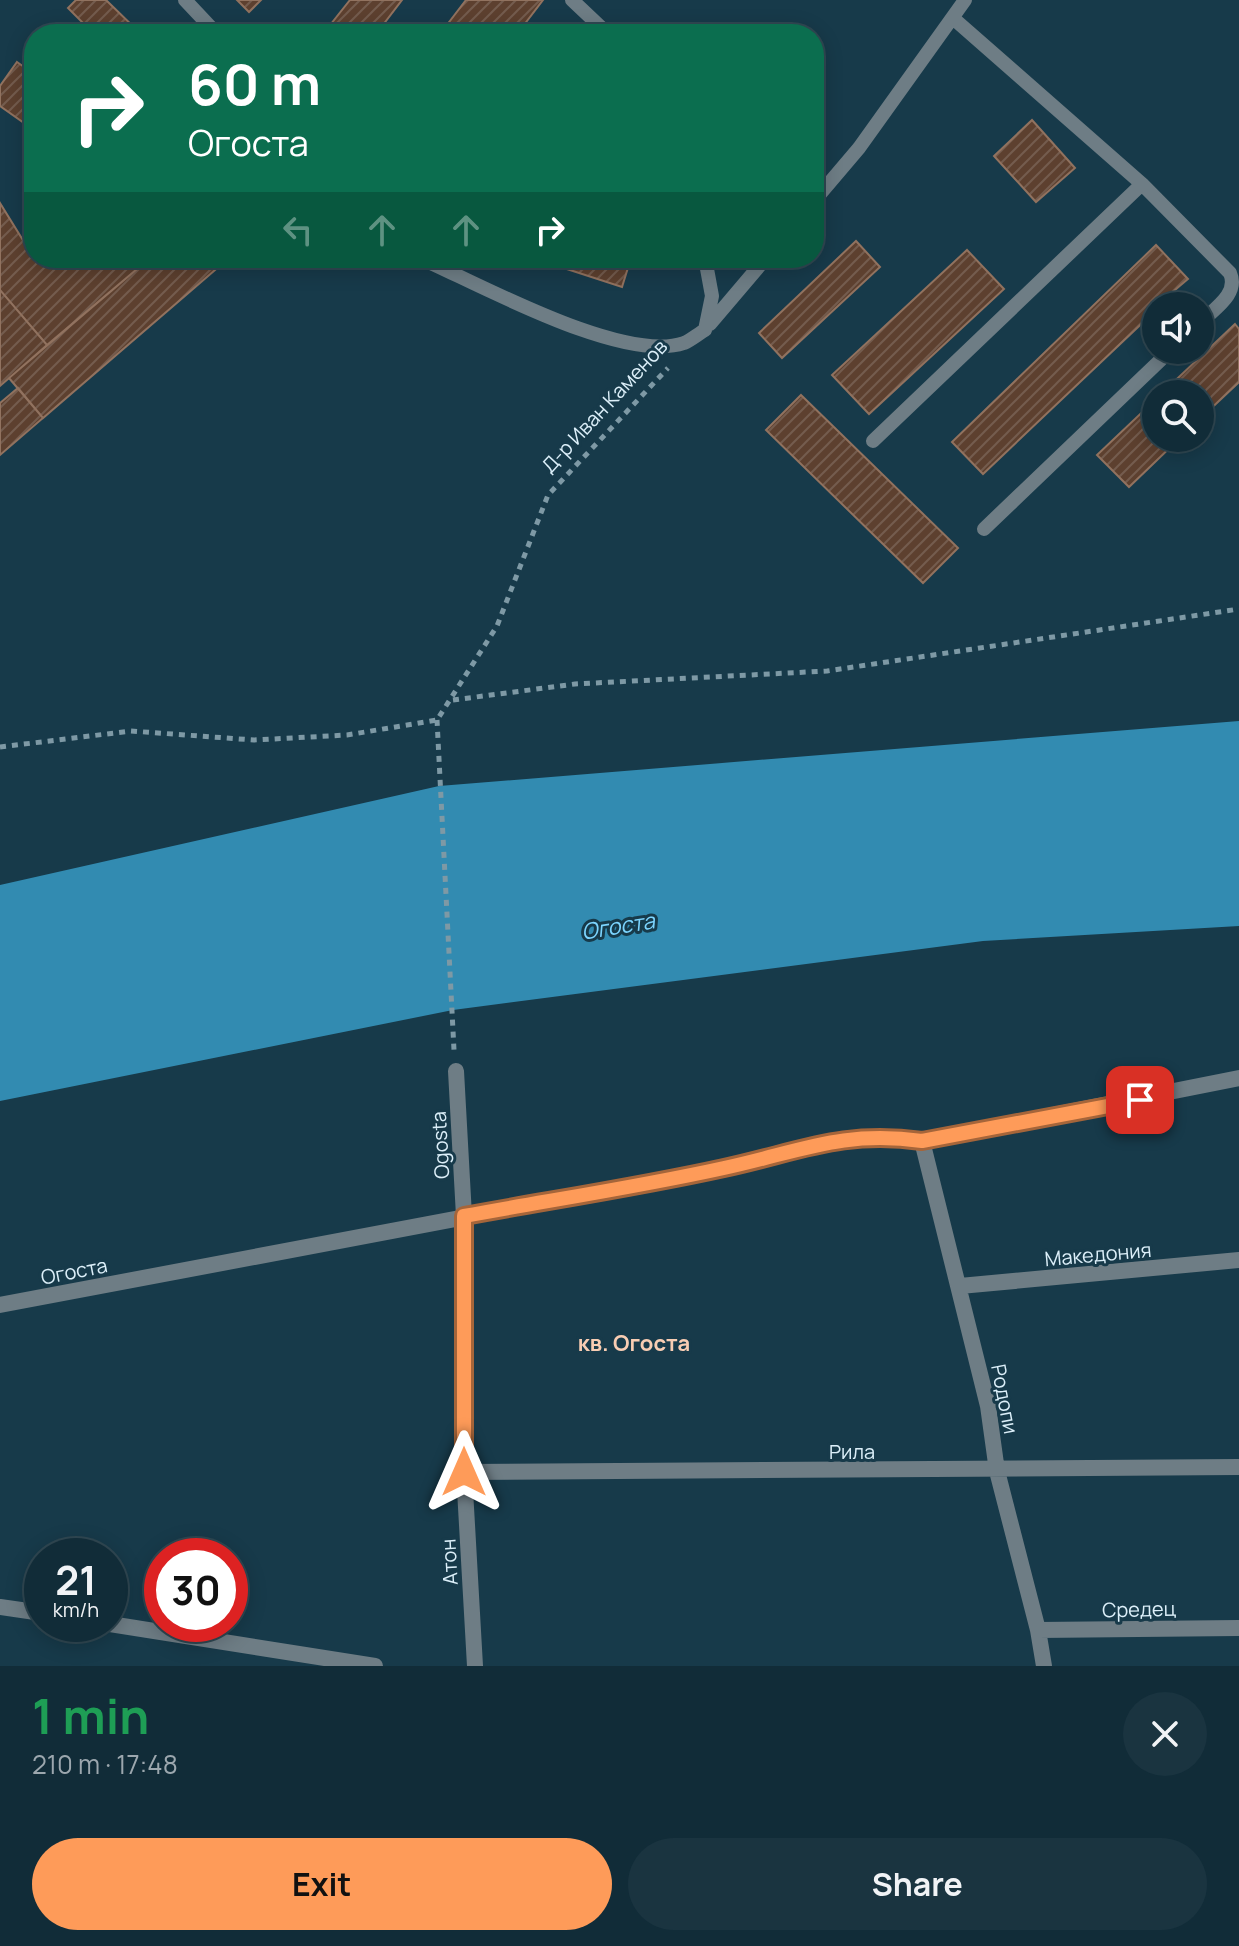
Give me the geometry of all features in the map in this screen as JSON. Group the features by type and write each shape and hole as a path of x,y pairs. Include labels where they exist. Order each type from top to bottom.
{"street":[{"name":"Ogosta","path":"456,1071 464,1216"},
{"name":"Огоста","path":"0,1305 725,1168 818,1142 886,1136 922,1141 1239,1078"},
{"name":"Родопи","path":"922,1141 988,1406 997,1471 1038,1630 1044,1666"},
{"name":"Атон","path":"464,1216 464,1472 475,1666"},
{"name":"Македония","path":"960,1286 1239,1260"},
{"name":"Рила","path":"464,1472 997,1471 1239,1467"},
{"path":"0,1607 24,1610"},
{"path":"128,1627 375,1666"},
{"name":"Средец","path":"1038,1630 1239,1628"}],"lane":[{"path":"185,0 208,24"},
{"path":"572,0 597,24"},
{"path":"824,189 859,148 965,0"},
{"path":"954,19 1142,184 1220,262 1234,282 1232,291 1214,309"},
{"path":"873,441 1142,184"},
{"path":"443,268 594,334 629,344 663,346 685,343 705,330 758,268"},
{"path":"705,330 712,296 707,268"},
{"path":"984,529 1156,364"}],"path":[{"name":"Д-р Иван Каменов","path":"437,720 497,626 548,495 674,362"},
{"path":"452,700 575,684 827,671 1239,609"},
{"path":"0,747 131,731 254,740 347,735 437,720 456,1071"}],"water":[{"path":"1239,721 1239,926 983,941 453,1010 0,1101 0,885 439,786"}],"building":[{"path":"76,0 106,0 131,24 84,24 68,8"},
{"path":"237,0 261,0 249,12"},
{"path":"350,0 402,0 384,24 331,24"},
{"path":"466,0 543,0 525,24 448,24"},
{"path":"17,62 24,67 24,123 0,106 0,86"},
{"path":"1032,120 1075,168 1036,202 994,156"},
{"path":"0,203 24,242 24,268 138,268 47,345 0,290"},
{"path":"856,241 880,267 782,358 759,333"},
{"path":"1156,245 1188,279 1173,292 1142,292 1142,323 983,474 952,442"},
{"path":"967,250 1004,289 869,414 832,375"},
{"path":"138,268 217,268 43,418 9,378"},
{"path":"564,268 628,268 622,287"},
{"path":"0,290 47,345 0,386"},
{"path":"1235,324 1239,329 1239,382 1214,406 1214,380 1176,380 1193,364 1214,364 1214,344"},
{"path":"18,388 43,418 0,455 0,403"},
{"path":"801,395 958,548 923,583 766,430"},
{"path":"1142,412 1142,452 1165,452 1129,487 1097,455"}],"district":[{"name":"кв. Огоста","path":"634,1343"}],"route":[{"path":"464,1472 464,1216 725,1168 818,1142 886,1136 922,1141 1140,1100"}]}
